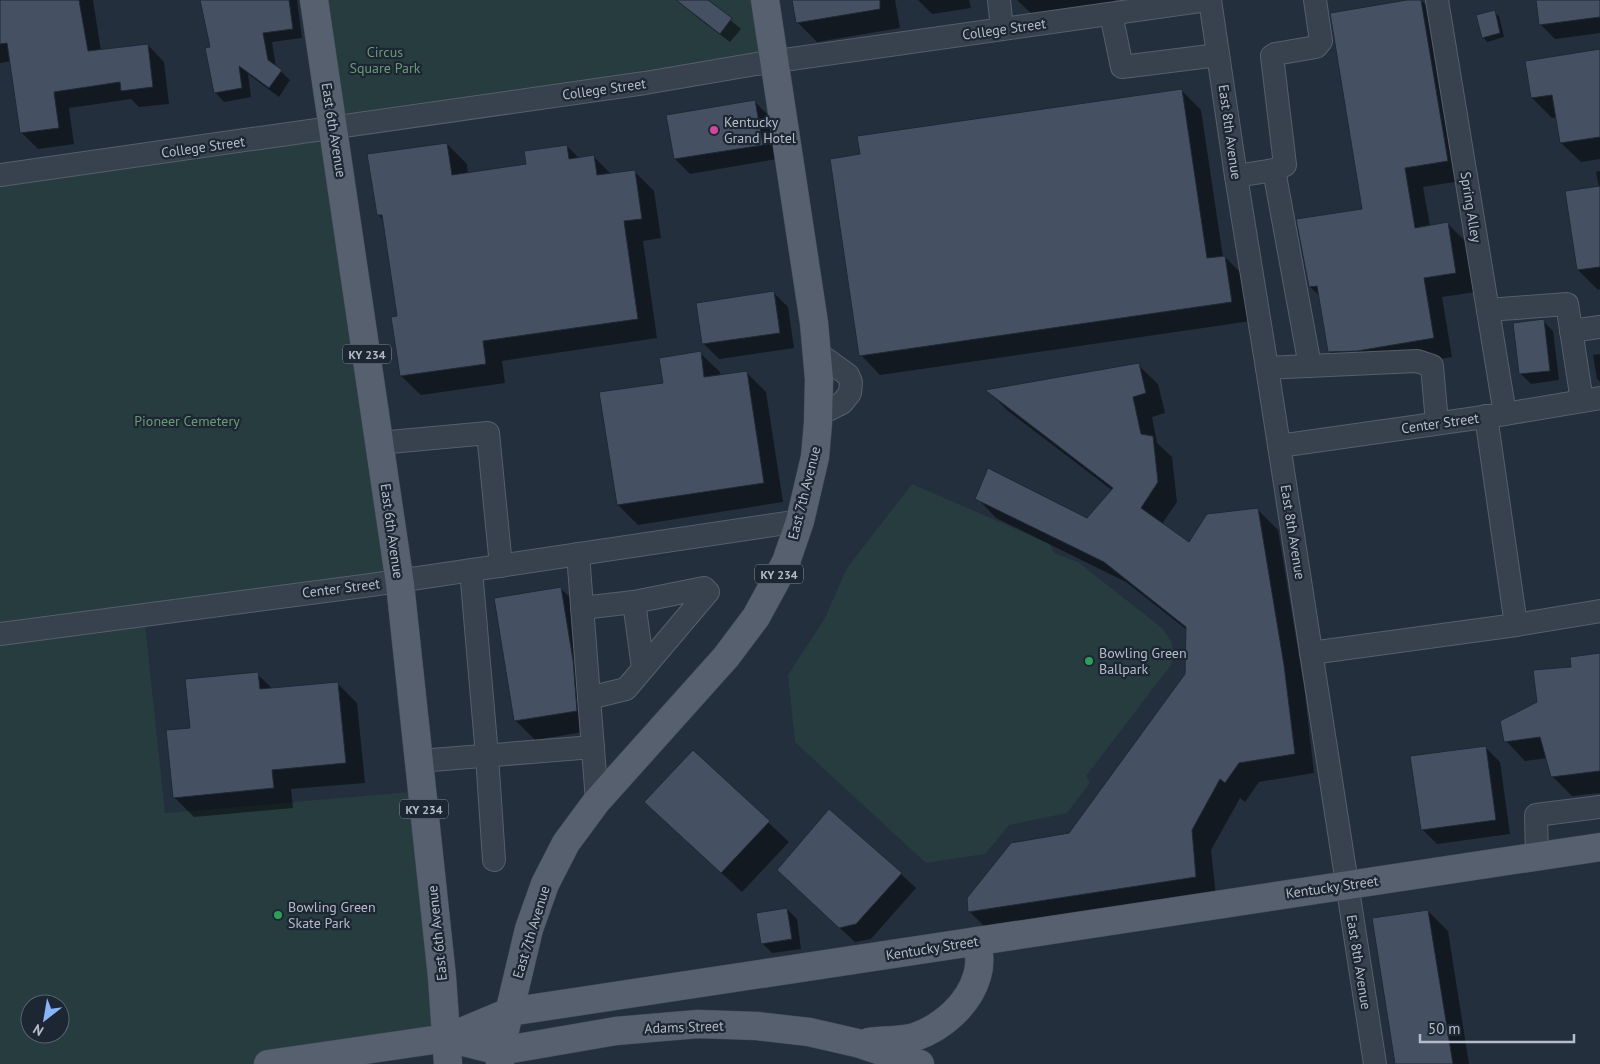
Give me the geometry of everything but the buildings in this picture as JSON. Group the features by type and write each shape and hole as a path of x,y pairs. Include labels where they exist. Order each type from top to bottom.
{"main road":[{"name":"East 6th Avenue","path":"314,0 399,581 442,977 447,1051"},
{"name":"East 7th Avenue","path":"500,1057 529,929 545,884 566,844 598,801 726,657 756,617 786,562 800,521 815,457 818,379 814,323 765,0"},
{"name":"Kentucky Street","path":"268,1064 447,1051 509,1012 1600,847"},
{"path":"857,1043 913,1038 932,1030 947,1019 966,998 974,984 980,959 977,941"},
{"name":"Adams Street","path":"447,1051 500,1057 616,1031 698,1024 758,1026 809,1032 857,1043 920,1064"}],"street":[{"path":"1000,0 1002,29"},
{"name":"College Street","path":"0,175 645,83 775,61 1111,14 1152,4 1209,0"},
{"name":"East 8th Avenue","path":"1209,0 1374,1064"},
{"path":"1236,176 1274,170 1285,165 1272,56 1316,47 1321,42 1315,0"},
{"name":"Spring Alley","path":"1437,0 1488,310 1516,625"},
{"path":"1111,14 1122,68 1218,55"},
{"path":"1274,170 1310,366"},
{"path":"1488,310 1567,304 1571,331 1591,399"},
{"path":"1571,331 1600,327"},
{"path":"1267,368 1417,361 1432,366 1437,423"},
{"name":"Center Street","path":"1279,446 1496,415 1591,399"},
{"path":"380,443 488,433 501,566"},
{"name":"Center Street","path":"0,634 399,581 800,521"},
{"path":"578,554 598,801"},
{"path":"471,570 494,860"},
{"path":"582,608 634,602 704,588 708,592 626,689 589,698"},
{"path":"634,602 643,668"},
{"path":"1311,653 1516,625 1600,611"},
{"path":"419,761 593,747"},
{"path":"1537,856 1536,815 1600,806"}],"green space":[{"name":"Circus Square Park","path":"315,0 766,0 775,61 334,127"},
{"name":"Pioneer Cemetery","path":"334,127 400,584 144,615 165,813 422,791 447,1038 256,1064 0,1064 0,174"},
{"path":"912,484 1050,544 1054,553 1078,562 1162,628 1171,641 1173,649 1171,665 1086,776 1090,783 1067,813 1009,825 985,854 926,863 795,742 788,675 825,618 847,568"}],"place":[{"name":"Kentucky Grand Hotel","path":"714,130"},
{"name":"Bowling Green Ballpark","path":"1089,661"},
{"name":"Bowling Green Skate Park","path":"278,915"}]}
